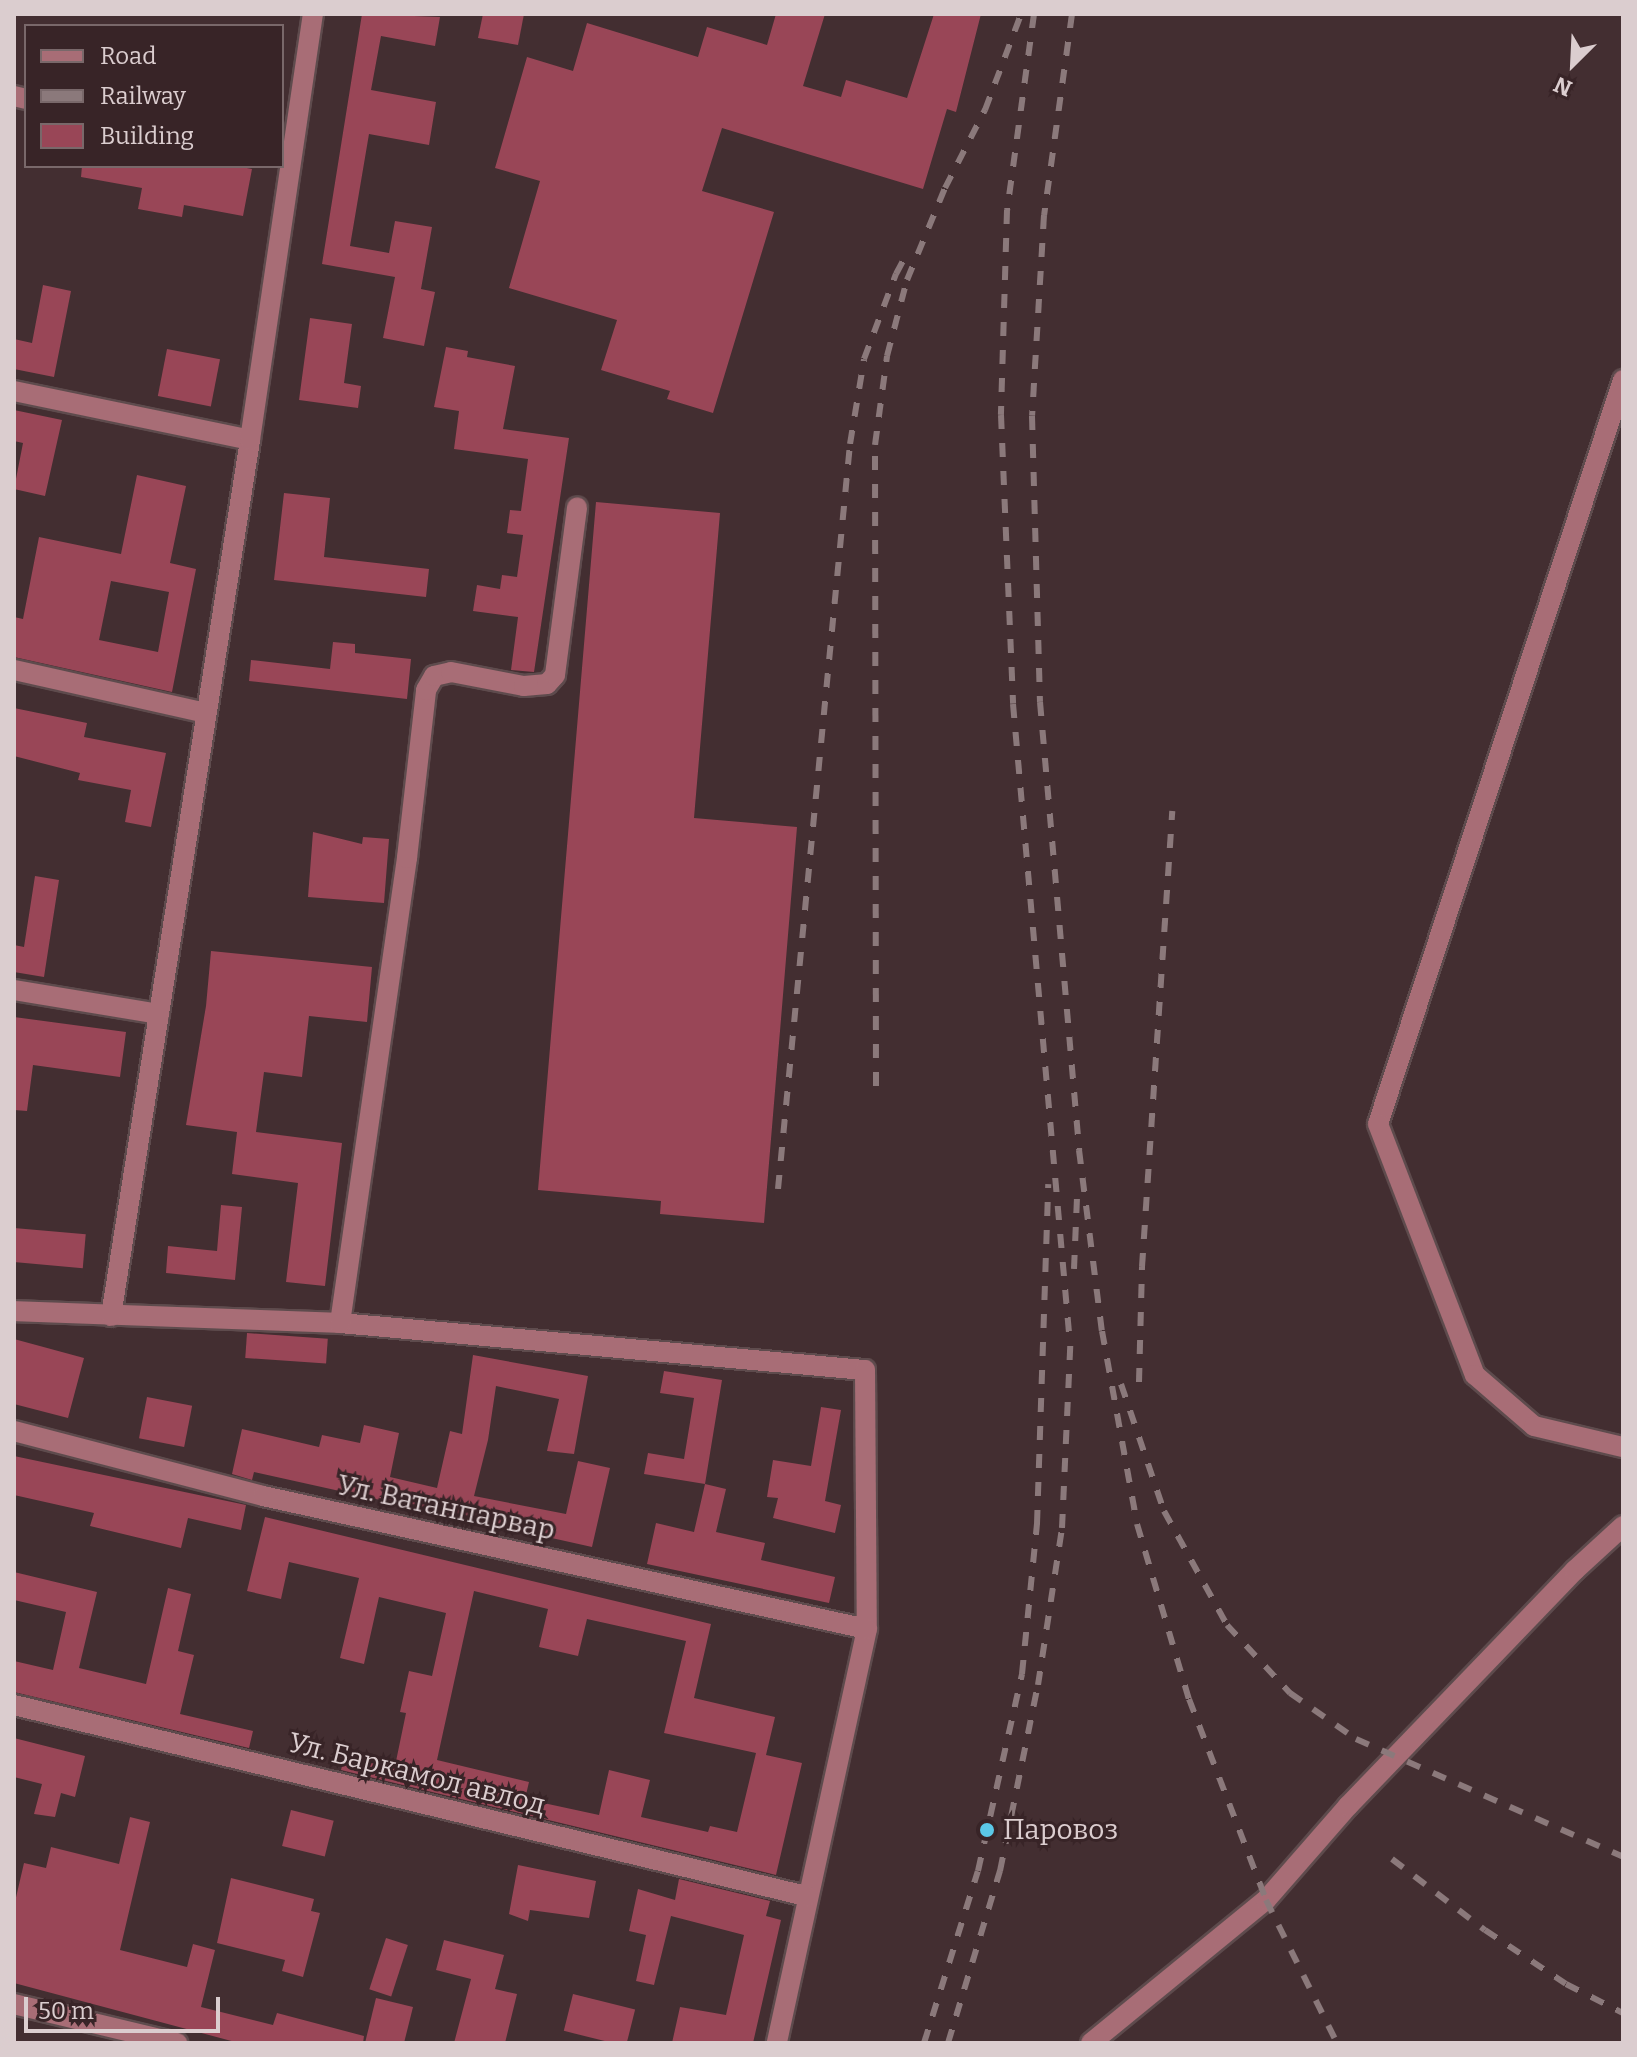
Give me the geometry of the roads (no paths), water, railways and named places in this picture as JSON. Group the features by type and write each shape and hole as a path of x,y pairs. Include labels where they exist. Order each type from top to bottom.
{"street":[{"path":"111,1316 250,440 287,151 313,14"},
{"path":"1623,380 1378,1124 1475,1375 1534,1426 1623,1447"},
{"path":"14,391 250,440"},
{"path":"340,1323 407,858 426,690 434,676 451,672 524,686 547,684 555,675 577,507"},
{"path":"14,670 206,713"},
{"path":"14,990 159,1014"},
{"path":"14,1311 340,1323 865,1370 867,1629 806,1896 777,2043"},
{"name":"Ул. Ватанпарвар","path":"14,1431 263,1496 867,1629"},
{"path":"1091,2043 1266,1900 1348,1806 1575,1570 1623,1526"},
{"name":"Ул. Баркамол авлод","path":"14,1705 806,1896"},
{"path":"14,2004 177,2043"}],"railway":[{"path":"876,1086 875,445 887,356 907,280 945,188 985,110 1021,14"},
{"path":"1034,14 1007,210 1001,415 1013,704 1070,1344"},
{"path":"1072,14 1044,215 1032,416 1040,702 1079,1150 1102,1331 1137,1524 1189,1699 1266,1900 1337,2043"},
{"path":"778,1189 850,444 864,359 896,274 909,250"},
{"path":"1139,1382 1142,1267 1172,811"},
{"path":"924,2043 978,1871 1022,1674 1037,1524 1048,1184"},
{"path":"1074,1269 1077,1197"},
{"path":"948,2043 1000,1871 1038,1685 1062,1528 1071,1333"},
{"path":"1121,1384 1164,1511 1227,1625 1290,1693 1356,1739 1623,1857"},
{"path":"1392,1859 1485,1930 1566,1984 1623,2013"}],"place":[{"name":"Паровоз","path":"987,1830"}]}
